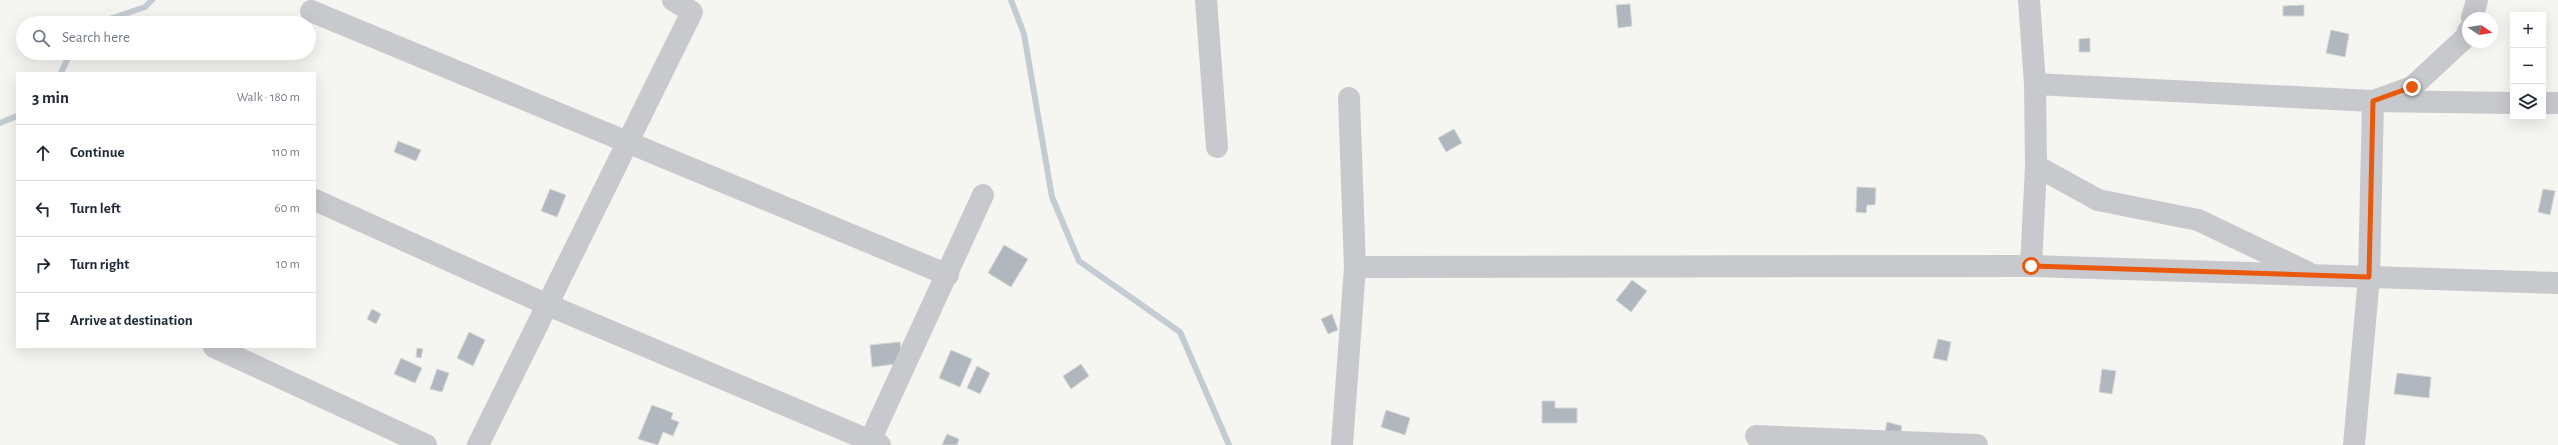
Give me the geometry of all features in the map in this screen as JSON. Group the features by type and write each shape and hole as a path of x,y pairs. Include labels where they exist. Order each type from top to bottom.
{"street":[{"path":"478,445 692,12 673,0"},
{"path":"1206,0 1217,147"},
{"path":"2029,0 2036,84 2036,166 2031,266"},
{"path":"2474,12 2477,0"},
{"path":"311,11 627,144 948,276"},
{"path":"2373,101 2412,87 2462,41"},
{"path":"2036,84 2373,101 2510,103"},
{"path":"1342,445 1355,268 1350,98"},
{"path":"2354,445 2369,277 2373,101"},
{"path":"2546,103 2558,103"},
{"path":"2036,166 2098,200 2198,220 2316,276"},
{"path":"316,200 548,305 873,444 983,195"},
{"path":"1355,268 2031,266 2558,283"},
{"path":"216,348 426,445"},
{"path":"1756,436 1977,445"}],"building":[{"path":"1630,4 1632,26 1618,28 1616,5"},
{"path":"2304,5 2304,16 2283,16 2283,6"},
{"path":"2331,30 2349,34 2345,57 2326,53"},
{"path":"2090,38 2090,52 2079,52 2079,39"},
{"path":"1454,129 1462,143 1446,152 1438,138"},
{"path":"398,141 421,150 416,161 394,152"},
{"path":"1857,187 1876,188 1875,205 1867,205 1866,213 1856,212"},
{"path":"550,189 566,195 557,217 541,211"},
{"path":"2543,189 2555,191 2550,215 2538,212"},
{"path":"1004,245 1028,259 1011,287 988,273"},
{"path":"1632,280 1647,291 1631,312 1616,300"},
{"path":"372,309 381,314 376,324 367,319"},
{"path":"1332,314 1338,330 1328,334 1321,319"},
{"path":"469,332 485,340 473,366 457,358"},
{"path":"1938,339 1951,342 1947,361 1933,358"},
{"path":"900,342 903,363 872,367 870,345"},
{"path":"417,348 423,349 421,358 416,357"},
{"path":"951,350 972,359 960,387 939,378"},
{"path":"401,358 422,368 415,383 394,374"},
{"path":"1081,364 1089,376 1071,389 1063,376"},
{"path":"977,366 990,373 980,394 967,388"},
{"path":"437,369 449,373 442,392 430,389"},
{"path":"2102,369 2116,371 2112,394 2099,392"},
{"path":"2397,373 2431,377 2429,398 2394,394"},
{"path":"1542,401 1555,401 1555,408 1577,408 1577,423 1542,423"},
{"path":"652,405 673,413 671,419 679,422 673,436 663,432 658,445 638,439"},
{"path":"1386,410 1410,418 1405,435 1381,427"},
{"path":"1887,422 1902,426 1898,445 1883,443"},
{"path":"947,434 959,439 957,445 942,445"}],"waterway":[{"path":"119,16 145,7 152,0"},
{"path":"1011,0 1024,34 1052,197 1079,261 1180,332 1229,445"},
{"path":"61,72 67,60"},
{"path":"0,123 16,116"}],"route":[{"path":"2031,266 2369,277 2373,101 2412,87"}]}
